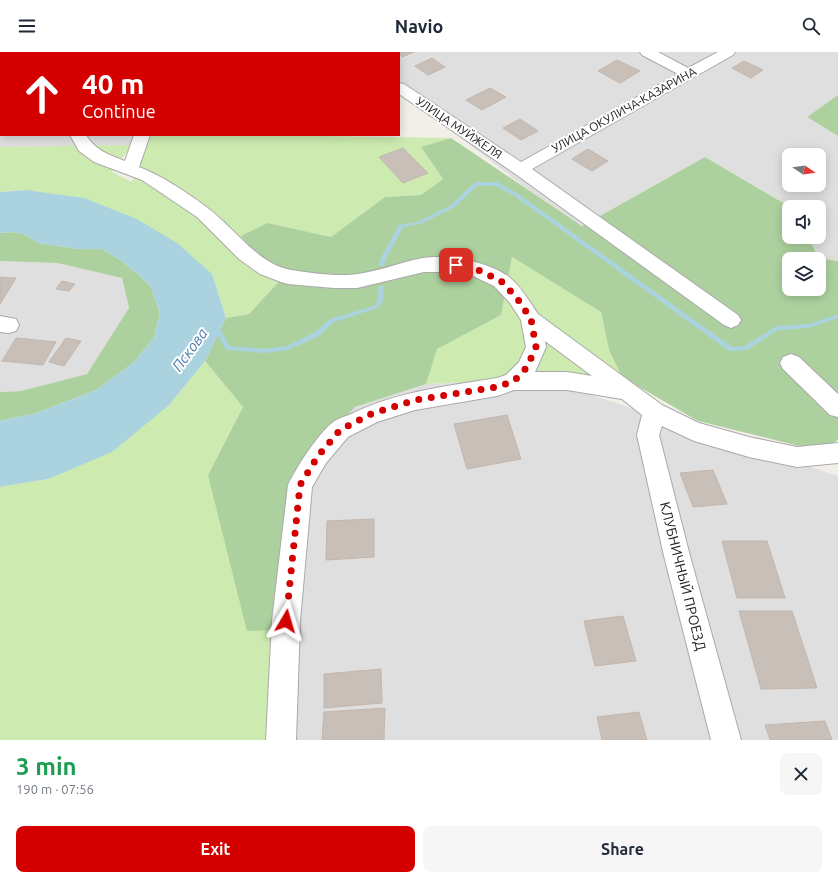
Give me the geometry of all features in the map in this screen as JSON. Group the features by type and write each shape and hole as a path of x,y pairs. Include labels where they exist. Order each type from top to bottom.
{"street":[{"path":"647,52 688,74"},
{"name":"УЛИЦА ОКУЛИЧА-КАЗАРИНА","path":"520,169 728,52"},
{"name":"УЛИЦА МУЙЖЕЛЯ","path":"400,88 520,169 731,320"},
{"path":"79,136 85,148 100,158 148,176 203,213 246,254 267,270 288,277 334,281 357,281 424,265 456,265 476,269 501,281 517,298 531,319 654,412 694,431 749,447 797,457 838,453"},
{"path":"130,170 142,136"},
{"path":"514,381 527,367 536,347 531,319"},
{"path":"791,363 838,408"},
{"path":"282,740 286,621 300,485 318,456 340,430 371,414 415,400 497,387 514,381 567,381 628,391"},
{"name":"КЛУБНИЧНЫЙ ПРОЕЗД","path":"654,412 648,435 677,556 726,740"}],"shaded area":[{"path":"400,52 838,52 838,95 807,117 838,136 838,261 826,259 826,252 815,252 812,244 826,244 826,200 782,200 782,202 705,157 582,226 522,185 400,91"},
{"path":"0,136 136,136 132,145 0,147"},
{"path":"0,261 57,263 122,278 129,309 87,374 21,391 0,392"},
{"path":"540,378 838,476 838,740 272,740 275,630 294,473 355,407 426,384"}],"green space":[{"path":"838,95 838,136 807,117"},
{"path":"149,136 451,138 421,147 443,179 421,195 385,197 331,237 268,223 286,274 249,314 226,318 212,274 26,190 0,192 0,147 132,145 112,172 132,182"},
{"path":"451,138 582,226 705,157 782,202 782,244 812,244 815,252 782,252 782,296 826,296 826,259 838,261 838,440 833,443 803,447 698,421 622,377 609,350 601,312 512,257 501,315 437,349 426,384 355,407 294,473 275,630 247,631 208,475 243,407 205,361 226,318 249,314 286,274 259,260 241,236 268,223 331,237 385,197 421,195 443,179 421,147"},
{"path":"13,232 23,234 39,243 78,249 102,249 120,260 138,274 151,287 160,313 154,338 133,363 96,390 37,413 0,421 0,392 21,391 87,374 129,308 122,278 57,263 0,261 0,233"},
{"path":"512,257 601,312 609,350 622,377 540,378 426,384 436,349 501,315"},
{"path":"205,361 243,407 208,475 275,630 272,740 0,740 0,487 48,479 169,405"}],"water":[{"name":"Пскова","path":"26,190 84,198 137,219 177,243 212,274 226,318 205,361 169,405 112,452 48,479 0,487 0,421 37,413 96,390 133,363 154,338 160,313 151,287 138,274 120,260 102,249 78,249 39,243 23,234 13,232 0,233 0,192"}],"building":[{"path":"400,52 414,52 402,57"},
{"path":"432,58 445,67 428,75 415,66"},
{"path":"617,60 640,71 620,83 598,71"},
{"path":"744,61 763,70 751,78 732,68"},
{"path":"490,88 506,97 482,110 466,100"},
{"path":"520,119 538,131 521,140 503,128"},
{"path":"403,148 428,173 403,183 379,157"},
{"path":"588,149 608,161 592,171 572,159"},
{"path":"0,277 16,278 0,304"},
{"path":"62,281 75,284 69,291 56,289"},
{"path":"16,338 56,342 43,365 2,361"},
{"path":"66,338 81,341 64,366 49,362"},
{"path":"507,415 521,459 467,469 454,424"},
{"path":"713,470 727,504 693,507 680,473"},
{"path":"374,519 374,557 326,560 327,521"},
{"path":"722,541 767,541 785,598 737,598"},
{"path":"739,611 792,611 817,688 761,689"},
{"path":"623,616 636,661 595,666 584,621"},
{"path":"381,669 382,703 324,708 324,674"},
{"path":"385,708 384,740 322,740 324,712"},
{"path":"639,712 647,740 602,740 597,717"},
{"path":"825,721 832,740 770,740 765,725"}],"waterway":[{"path":"382,265 383,259 401,226 418,223 453,206 476,184 497,184 515,194 731,349 745,348 777,328 809,326 838,316"},
{"path":"215,326 228,348 264,351 288,348 317,334 332,320 376,307 380,301 381,287"}],"route":[{"path":"286,621 300,485 318,456 340,430 371,414 415,400 497,387 514,381 527,367 536,347 531,319 517,298 501,281 476,269 456,265"}]}
